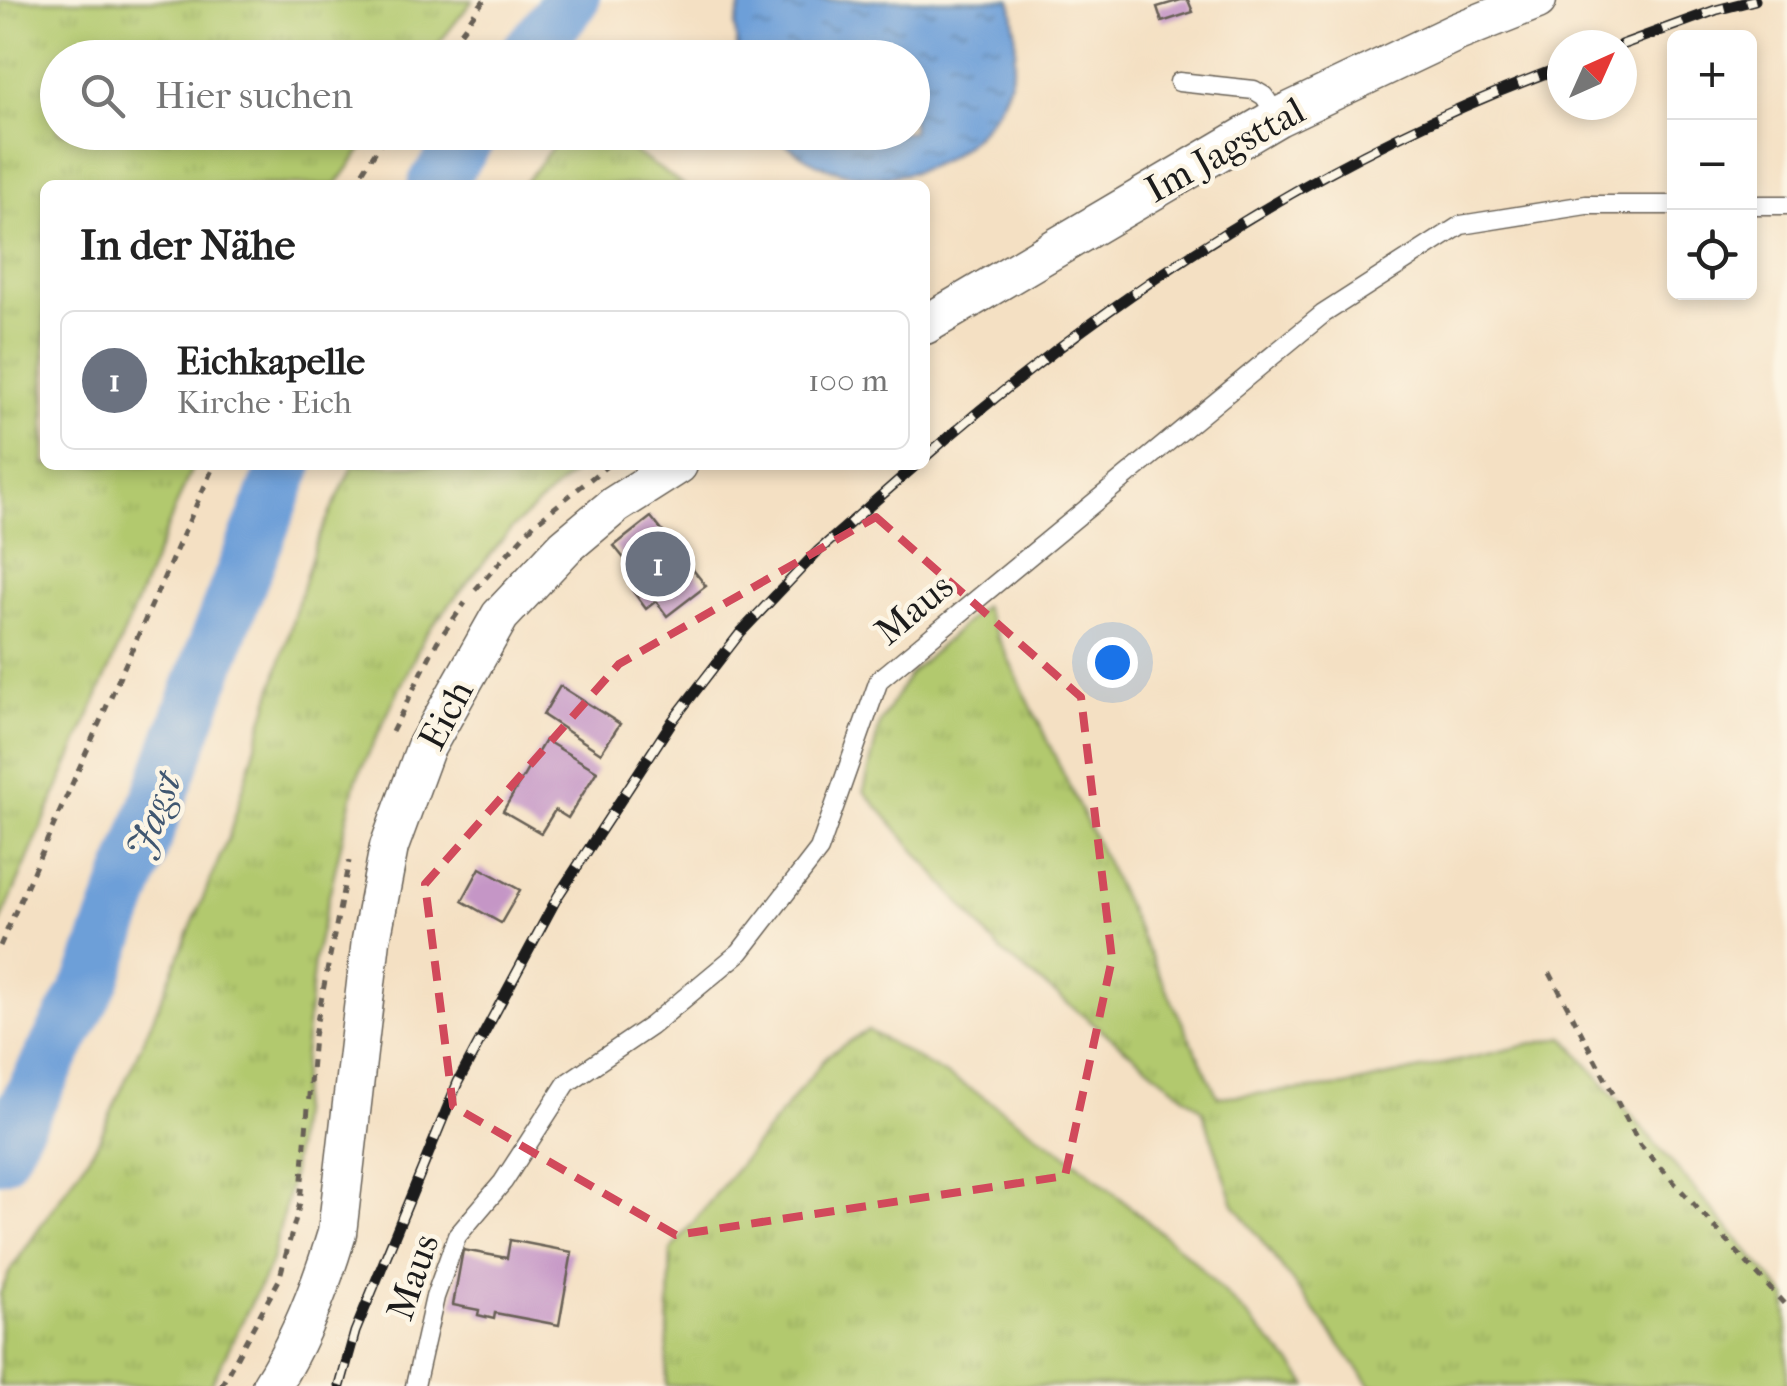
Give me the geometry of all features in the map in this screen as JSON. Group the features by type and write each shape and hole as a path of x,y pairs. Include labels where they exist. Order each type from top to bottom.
{"street":[{"name":"Im Jagsttal","path":"930,323 1278,117 1457,32 1537,0"},
{"name":"Eich","path":"271,1386 317,1292 337,1234 371,940 389,847 425,749 500,616 565,547 602,515 670,470"}],"lane":[{"path":"1178,82 1254,90 1264,96 1278,117"},
{"name":"Maus","path":"414,1386 435,1297 457,1236 503,1182 567,1083 651,1026 740,952 818,850 879,680 1323,314 1460,225 1586,205 1667,205"},
{"path":"1757,206 1787,206"}],"path":[{"path":"455,40 484,0"},
{"path":"357,180 376,150"},
{"path":"0,946 212,470"},
{"path":"1550,973 1640,1145 1787,1308"}],"highlighted area":[{"path":"876,517 1081,697 1112,959 1065,1176 676,1235 453,1106 425,884 619,664"}],"green space":[{"path":"0,0 473,0 441,40 40,40 40,150 362,150 340,180 40,180 40,470 191,470 0,924"},
{"path":"550,150 631,150 676,180 527,180"},
{"path":"351,470 578,470 512,528 425,635 356,780 314,960 291,1180 272,1261 210,1386 0,1386 0,1294 10,1271 97,1144 151,1023 230,833 315,545"},
{"path":"983,606 1218,1097 1345,1086 1564,1037 1787,1297 1787,1386 1371,1386 1234,1204 1202,1109 1001,951 864,791 880,723 909,675"},
{"path":"868,1030 979,1094 1077,1162 1192,1259 1292,1364 1308,1386 666,1386 671,1250 828,1055"}],"water":[{"path":"742,0 1011,0 1015,29 1013,67 997,109 975,136 953,154 901,175 847,174 794,150 930,150 930,40 736,40 735,27"}],"building":[{"path":"1188,0 1193,12 1162,22 1157,7"},
{"path":"651,517 706,586 667,616 656,601 646,609 632,590 643,582 614,546"},
{"path":"560,686 620,724 601,753 543,715"},
{"path":"545,740 597,771 568,818 555,810 541,833 503,811"},
{"path":"480,868 520,890 501,923 462,901"},
{"path":"510,1240 572,1252 559,1325 495,1313 494,1319 478,1315 479,1310 453,1305 463,1250 507,1258"}],"waterway":[{"name":"Jagst","path":"539,40 572,0"},
{"name":"Jagst","path":"438,180 459,150"},
{"name":"Jagst","path":"0,1155 93,979 226,616 284,470"}],"railway":[{"path":"1637,39 1755,0"},
{"path":"930,453 1071,339 1226,233 1389,141 1547,73"},
{"path":"340,1386 355,1332 458,1082 558,896 673,720 741,632 817,552 910,470"}],"place":[{"name":"Eichkapelle","path":"658,564"}]}
